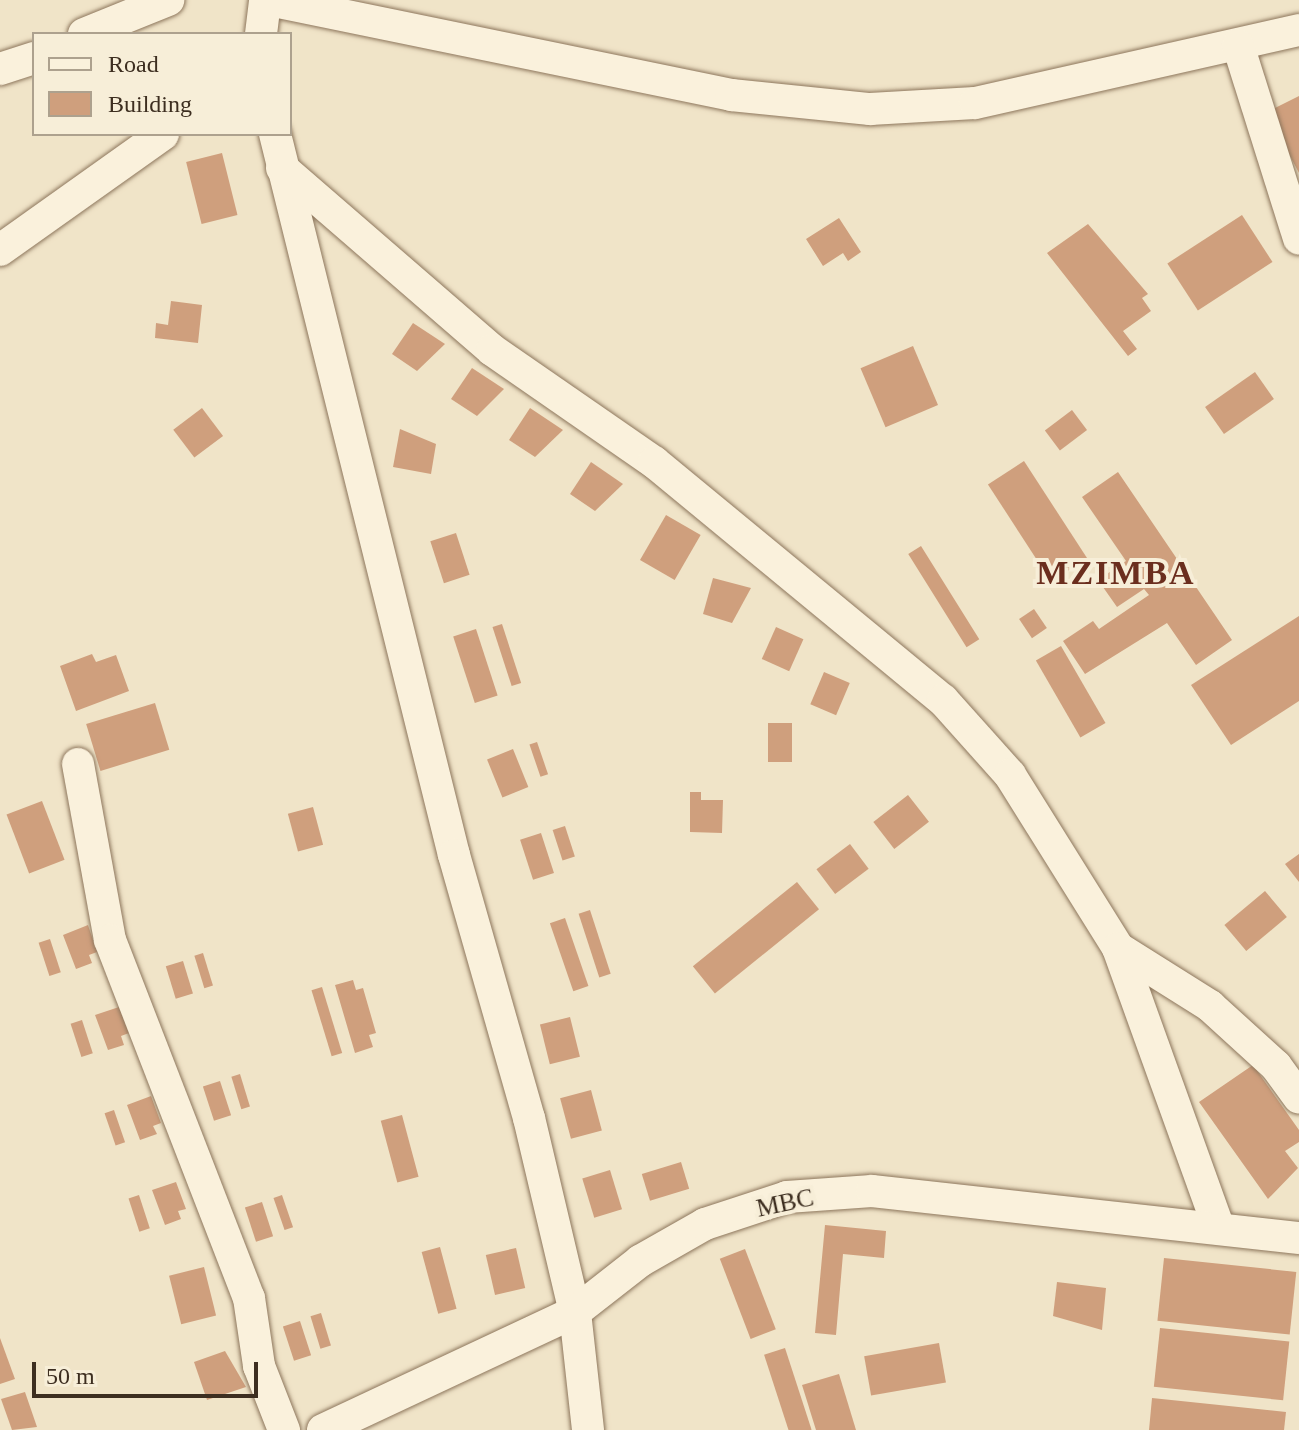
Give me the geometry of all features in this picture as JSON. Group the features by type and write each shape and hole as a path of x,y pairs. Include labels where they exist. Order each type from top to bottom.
{"street":[{"path":"89,32 168,0"},
{"path":"261,32 267,0 731,95 870,109 975,103 1299,30"},
{"path":"1238,45 1299,239"},
{"path":"0,69 32,59"},
{"path":"0,250 160,136"},
{"path":"275,136 575,1312 588,1430"},
{"path":"282,168 492,350 654,462 943,700 1010,775 1118,948 1218,1226"},
{"path":"78,764 110,940 249,1298 259,1366 284,1430"},
{"path":"1118,948 1210,1006 1276,1066 1299,1098"},
{"name":"MBC","path":"323,1430 575,1312 640,1261 705,1224 787,1197 872,1191 1218,1226 1299,1238"}],"building":[{"path":"1299,96 1299,173 1267,112"},
{"path":"222,153 237,215 202,224 186,162"},
{"path":"1242,215 1272,262 1198,310 1167,263"},
{"path":"839,218 861,252 848,261 843,253 823,266 806,239"},
{"path":"1088,224 1148,294 1142,298 1151,311 1123,331 1137,349 1128,356 1047,253"},
{"path":"171,301 202,305 198,343 155,338 156,323 168,325"},
{"path":"413,323 445,344 417,371 392,354"},
{"path":"913,346 938,405 886,427 861,368"},
{"path":"472,368 504,389 477,416 451,399"},
{"path":"1255,372 1274,399 1224,434 1205,407"},
{"path":"202,408 223,436 194,458 173,430"},
{"path":"530,408 563,430 535,457 509,440"},
{"path":"1072,410 1087,430 1060,450 1045,430"},
{"path":"400,429 436,444 431,474 393,467"},
{"path":"1024,461 1087,558 1051,582 988,484"},
{"path":"591,462 623,484 595,511 570,494"},
{"path":"1118,472 1232,640 1196,665 1167,623 1085,674 1063,641 1093,621 1099,629 1149,595 1144,589 1117,607 1098,580 1126,561 1082,497"},
{"path":"666,515 701,535 675,580 640,560"},
{"path":"456,533 470,575 444,583 430,541"},
{"path":"921,546 979,639 967,647 908,554"},
{"path":"713,578 751,588 732,623 703,614"},
{"path":"1034,609 1047,628 1032,638 1019,619"},
{"path":"1299,616 1299,701 1231,745 1191,685"},
{"path":"502,624 521,683 512,686 492,627"},
{"path":"776,627 803,639 789,671 762,659"},
{"path":"476,629 498,696 475,703 453,636"},
{"path":"1061,646 1106,723 1080,738 1036,660"},
{"path":"92,654 96,662 116,655 129,691 76,711 60,666"},
{"path":"824,672 850,683 836,715 810,704"},
{"path":"155,703 169,750 100,771 86,724"},
{"path":"768,723 792,723 792,762 768,762"},
{"path":"537,742 548,774 541,777 529,745"},
{"path":"513,749 528,787 502,798 487,759"},
{"path":"690,792 701,792 701,800 723,800 722,833 690,832"},
{"path":"908,795 929,822 894,849 873,822"},
{"path":"42,801 65,860 29,873 7,815"},
{"path":"313,807 323,845 298,851 288,814"},
{"path":"565,826 575,856 563,860 553,830"},
{"path":"541,833 554,873 533,880 520,840"},
{"path":"850,844 869,869 835,894 816,869"},
{"path":"1299,854 1299,882 1285,864"},
{"path":"797,882 819,909 715,994 693,966"},
{"path":"1265,891 1287,917 1246,951 1224,925"},
{"path":"590,910 611,974 599,977 579,914"},
{"path":"565,918 588,986 573,991 550,923"},
{"path":"88,925 97,952 89,955 92,963 76,969 63,935"},
{"path":"50,939 61,972 49,976 39,943"},
{"path":"203,953 213,986 204,988 194,956"},
{"path":"183,961 193,994 176,999 166,966"},
{"path":"353,980 356,990 363,988 376,1033 369,1035 373,1047 355,1053 335,985"},
{"path":"322,987 342,1053 332,1056 311,990"},
{"path":"119,1007 129,1033 121,1036 124,1045 108,1050 95,1015"},
{"path":"570,1017 580,1057 550,1064 540,1024"},
{"path":"82,1020 93,1053 81,1057 71,1024"},
{"path":"1253,1065 1299,1130 1299,1142 1285,1151 1298,1168 1268,1199 1199,1102"},
{"path":"240,1074 250,1107 241,1109 231,1077"},
{"path":"220,1081 231,1115 214,1121 203,1087"},
{"path":"591,1090 602,1131 571,1139 560,1098"},
{"path":"151,1096 161,1123 153,1126 157,1134 140,1140 127,1105"},
{"path":"114,1110 125,1142 116,1145 105,1113"},
{"path":"402,1115 419,1177 397,1183 381,1121"},
{"path":"681,1162 689,1189 650,1201 642,1174"},
{"path":"610,1170 622,1209 594,1218 582,1178"},
{"path":"176,1182 186,1209 178,1211 181,1219 165,1225 152,1190"},
{"path":"139,1195 150,1228 139,1232 129,1198"},
{"path":"282,1195 293,1227 285,1230 273,1198"},
{"path":"262,1202 273,1236 256,1242 245,1208"},
{"path":"825,1225 886,1231 884,1258 843,1254 836,1335 815,1333"},
{"path":"440,1247 457,1309 438,1314 422,1252"},
{"path":"516,1248 525,1288 495,1295 486,1255"},
{"path":"745,1249 776,1329 751,1339 720,1259"},
{"path":"1164,1258 1296,1272 1290,1335 1157,1321"},
{"path":"204,1267 216,1316 181,1324 169,1276"},
{"path":"1057,1282 1106,1288 1102,1330 1053,1316"},
{"path":"321,1313 331,1346 320,1349 310,1316"},
{"path":"300,1321 311,1355 294,1361 283,1327"},
{"path":"1160,1328 1289,1342 1283,1400 1154,1387"},
{"path":"0,1338 15,1379 0,1384"},
{"path":"939,1343 946,1382 871,1396 864,1356"},
{"path":"785,1348 812,1430 789,1430 764,1355"},
{"path":"225,1351 246,1387 207,1400 194,1362"},
{"path":"839,1374 856,1430 816,1430 802,1385"},
{"path":"25,1392 37,1427 12,1430 1,1399"},
{"path":"1152,1398 1286,1412 1284,1430 1149,1430"}],"district":[{"name":"MZIMBA","path":"1116,573"}]}
